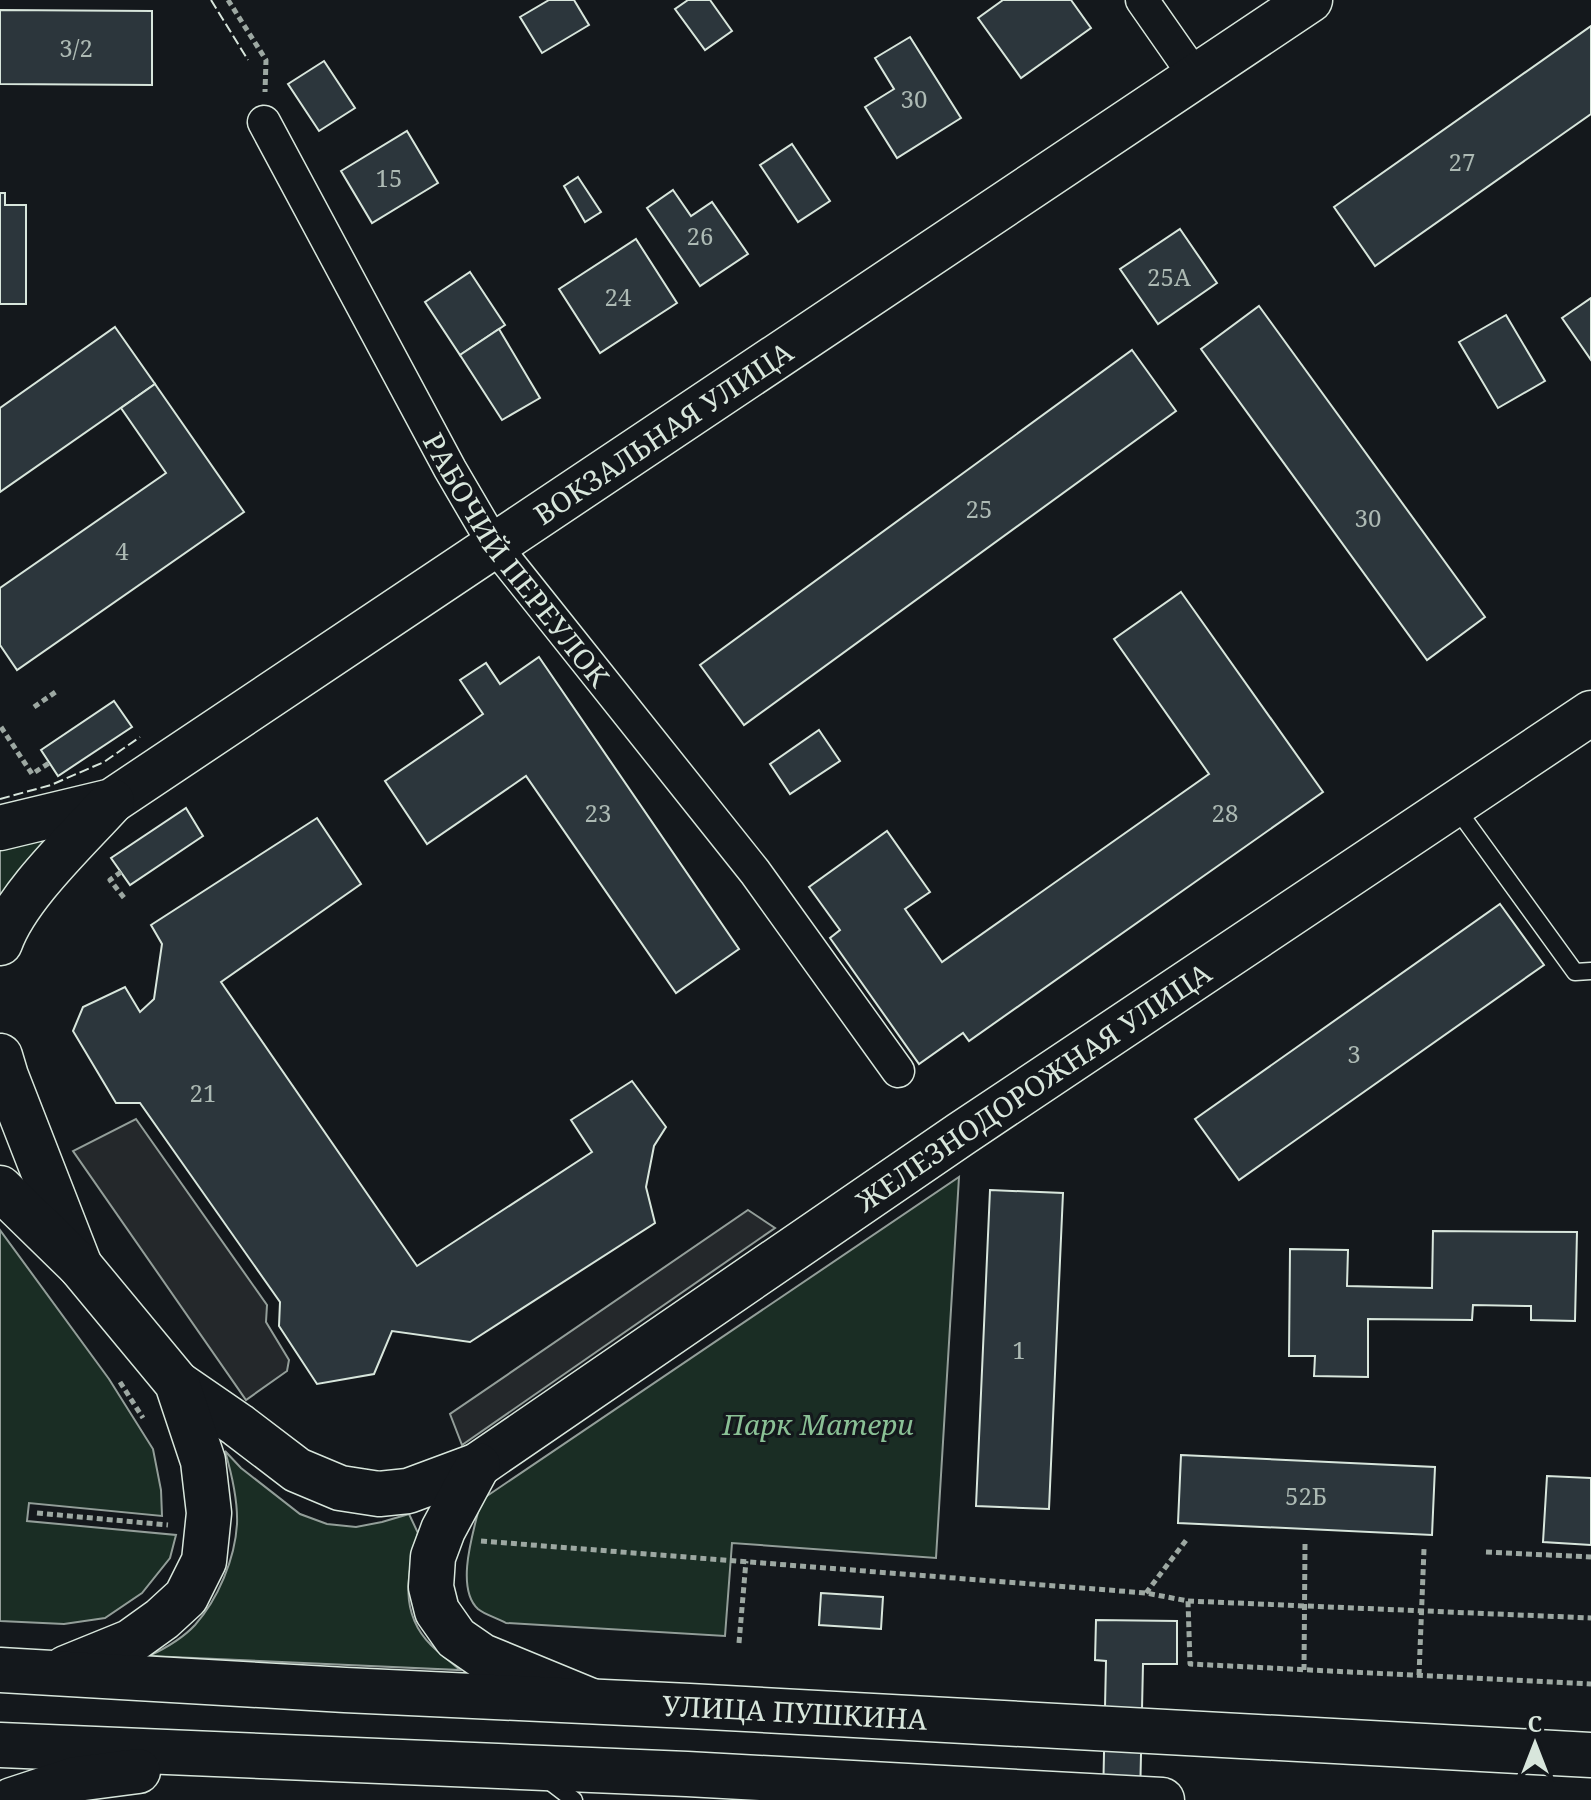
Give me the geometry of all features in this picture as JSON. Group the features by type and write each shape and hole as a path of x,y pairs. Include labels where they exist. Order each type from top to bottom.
{"main road":[{"name":"ВОКЗАЛЬНАЯ УЛИЦА","path":"0,828 112,801 1310,0"},
{"name":"ЖЕЛЕЗНОДОРОЖНАЯ УЛИЦА","path":"478,1465 961,1134 1591,713"},
{"path":"0,943 30,892 112,801"},
{"path":"0,1056 80,1266"},
{"path":"0,1188 80,1266 177,1383 297,1470 340,1488 379,1494 408,1491 478,1465"},
{"path":"56,1672 130,1642 162,1619 186,1597 204,1561 209,1513 203,1461 177,1383"},
{"path":"478,1465 443,1530 433,1557 431,1587 437,1611 456,1638 482,1656 592,1701"},
{"name":"УЛИЦА ПУШКИНА","path":"0,1670 1591,1755"},
{"path":"0,1745 531,1767 756,1783 1162,1800"},
{"path":"12,1800 76,1779 255,1755"}],"street":[{"path":"1142,0 1195,76"},
{"name":"РАБОЧИЙ ПЕРЕУЛОК","path":"264,122 450,469 495,546 755,872 898,1071"}],"lane":[{"path":"1454,805 1575,972 1591,971"},
{"path":"531,1767 574,1800"}],"path":[{"path":"228,0 266,60 264,122"},
{"path":"34,707 57,691"},
{"path":"1,727 32,774 49,763"},
{"path":"121,872 110,880 125,899"},
{"path":"119,1381 146,1422"},
{"path":"37,1513 169,1525 169,1513"},
{"path":"1146,1593 1187,1539"},
{"path":"468,1540 1146,1593 1188,1601 1591,1618"},
{"path":"1304,1670 1305,1544"},
{"path":"1419,1675 1424,1549"},
{"path":"1486,1552 1591,1557"},
{"path":"739,1643 746,1561"},
{"path":"1188,1601 1190,1664 1591,1684"}],"green space":[{"path":"56,833 0,898 0,849"},
{"name":"Парк Матери","path":"959,1177 936,1558 732,1543 725,1636 506,1623 478,1609 471,1599 467,1572 481,1500"},
{"path":"0,1230 109,1379 153,1449 161,1490 162,1516 29,1503 27,1521 176,1535 170,1558 142,1593 105,1618 64,1624 0,1621"},
{"path":"225,1451 241,1468 300,1514 327,1524 356,1527 409,1514 418,1533 408,1592 414,1619 431,1645 460,1670 149,1656 174,1643 195,1625 224,1578 236,1537 237,1515"}],"shaded area":[{"path":"136,1119 267,1305 266,1322 289,1360 287,1371 246,1400 73,1151"},
{"path":"748,1210 775,1228 462,1445 450,1414"}],"building":[{"path":"549,0 574,0 589,25 542,53 520,17"},
{"path":"688,0 710,0 732,31 705,50 675,9"},
{"path":"1003,0 1071,0 1091,28 1021,78 978,18"},
{"path":"0,10 152,11 152,85 0,84"},
{"path":"1591,26 1591,114 1375,266 1334,207"},
{"path":"910,37 961,118 897,158 865,107 894,89 875,58"},
{"path":"324,61 355,108 319,131 288,84"},
{"path":"407,131 438,183 372,223 341,171"},
{"path":"792,144 830,201 798,222 760,165"},
{"path":"578,177 601,212 585,222 564,186"},
{"path":"673,190 691,216 712,202 748,254 700,286 647,208"},
{"path":"0,193 5,193 5,205 26,205 26,304 0,304"},
{"path":"1180,229 1217,283 1158,324 1120,269"},
{"path":"636,239 677,303 600,353 559,289"},
{"path":"470,272 505,325 460,355 425,302"},
{"path":"1591,298 1591,360 1562,318"},
{"path":"1259,306 1485,617 1427,660 1201,349"},
{"path":"1506,315 1545,381 1498,408 1459,342"},
{"path":"115,327 155,384 0,492 0,408"},
{"path":"499,329 540,398 502,420 460,355"},
{"path":"1132,350 1176,411 744,725 700,665"},
{"path":"155,384 244,512 17,670 0,645 0,588 166,473 121,408"},
{"path":"1181,592 1323,792 969,1041 963,1033 919,1064 830,938 840,930 809,887 887,831 930,892 905,909 942,962 1209,774 1114,639"},
{"path":"539,657 739,949 676,993 526,776 427,844 385,781 483,714 460,680 486,663 500,684"},
{"path":"114,701 132,727 58,776 41,750"},
{"path":"819,730 840,761 790,794 770,764"},
{"path":"186,808 203,836 130,885 111,858"},
{"path":"317,818 361,884 221,982 417,1266 592,1152 571,1120 632,1081 666,1127 654,1146 646,1187 655,1223 470,1342 392,1331 374,1374 317,1384 279,1326 280,1302 140,1103 116,1103 73,1031 83,1007 125,987 140,1012 154,999 162,944 151,925"},
{"path":"1500,904 1544,965 1239,1180 1195,1119"},
{"path":"990,1190 1063,1193 1049,1509 976,1506"},
{"path":"1433,1231 1577,1232 1575,1321 1531,1320 1531,1306 1473,1305 1472,1320 1368,1319 1368,1377 1314,1376 1315,1356 1289,1356 1290,1249 1348,1250 1347,1286 1432,1288"},
{"path":"1181,1455 1435,1467 1432,1535 1178,1523"},
{"path":"1547,1476 1591,1478 1591,1545 1543,1542"},
{"path":"821,1593 883,1597 881,1629 819,1625"},
{"path":"1096,1620 1177,1621 1177,1664 1143,1664 1140,1800 1103,1800 1106,1661 1095,1660"}],"fence":[{"path":"211,0 248,60"},
{"path":"0,799 51,785 104,762 140,737"}]}
